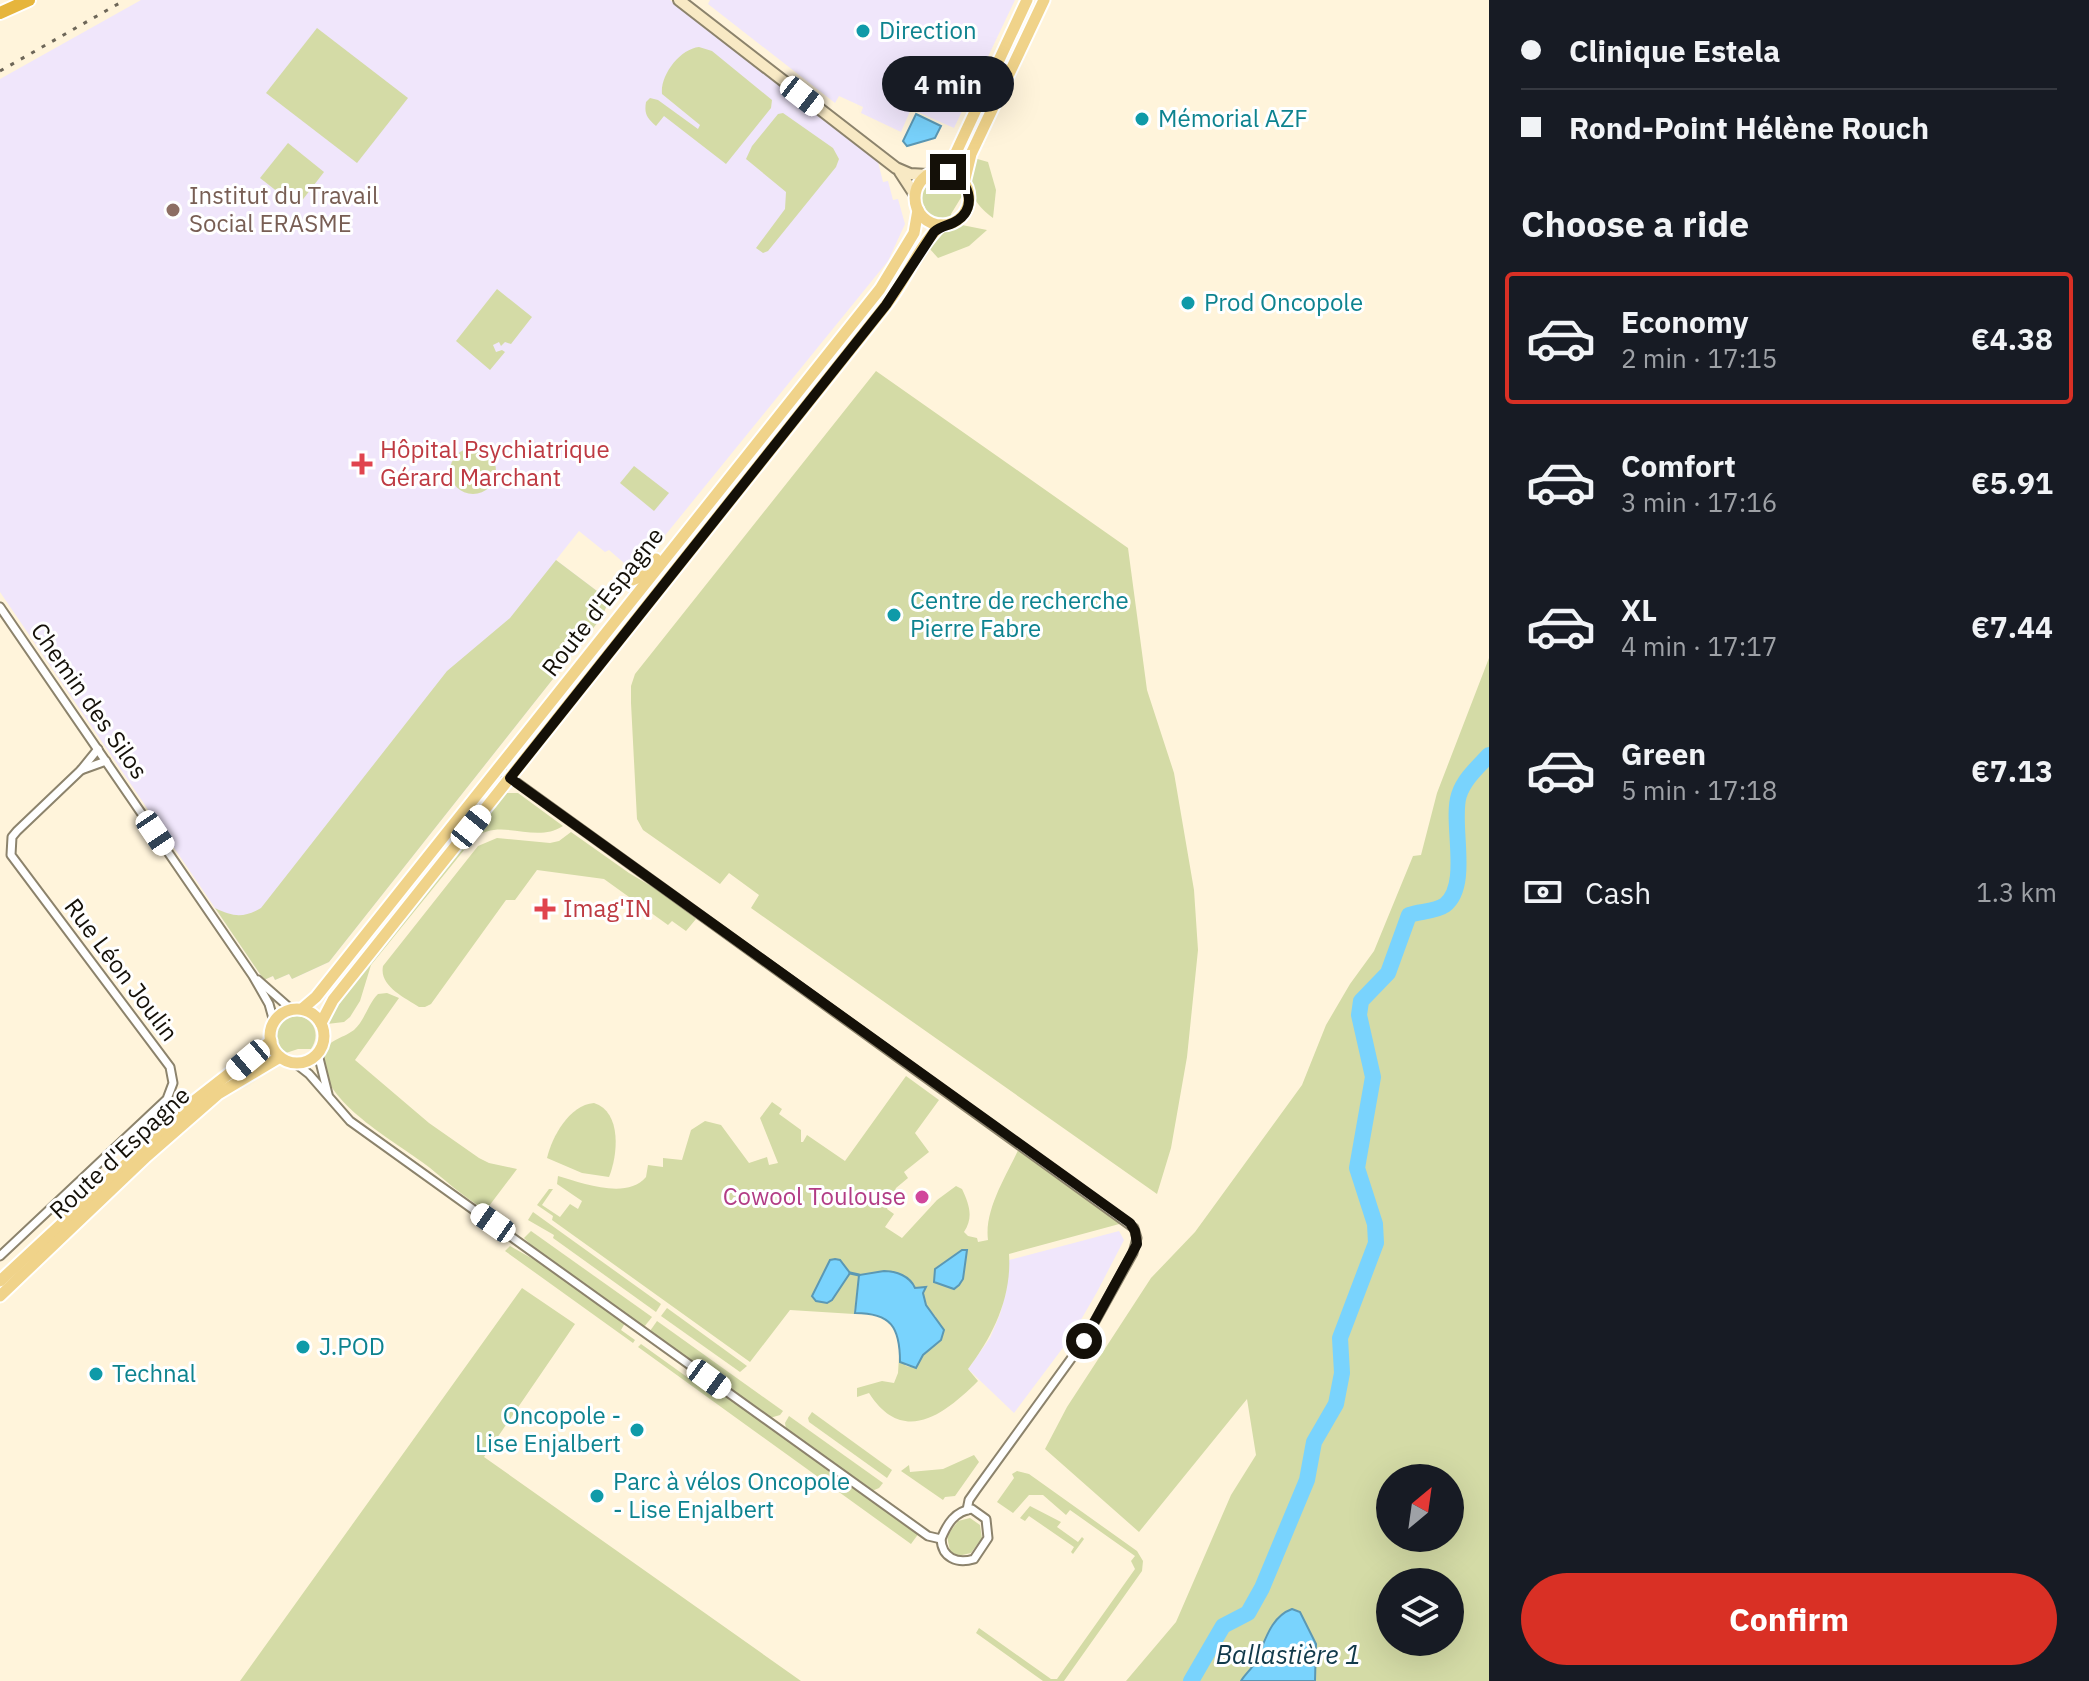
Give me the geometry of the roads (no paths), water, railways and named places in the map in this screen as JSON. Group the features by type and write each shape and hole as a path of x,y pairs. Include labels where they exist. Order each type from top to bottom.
{"highway":[{"path":"0,13 29,0"}],"main road":[{"path":"941,171 954,174 964,183 969,198 964,214 950,224 941,225 930,222 918,210 915,195 928,175 941,171 953,159 1027,0"},
{"path":"964,183 971,154 1044,0"},
{"name":"Route d'Espagne","path":"297,1010 316,997 880,289 914,233 918,210"},
{"name":"Route d'Espagne","path":"321,1023 333,1000 886,305 941,225"},
{"path":"625,583 640,577 693,522"},
{"path":"297,1010 309,1012 321,1023 324,1032 318,1054 295,1063 280,1057 271,1041 274,1022 282,1014 297,1010"},
{"name":"Route d'Espagne","path":"0,1281 194,1101 271,1041"},
{"name":"Route d'Espagne","path":"0,1296 147,1156 218,1094 280,1057"}],"street":[{"path":"679,0 896,168 910,174 928,175"},
{"path":"896,168 915,195"},
{"name":"Chemin des Silos","path":"0,607 253,976 269,1004 274,1022"},
{"name":"Rue Léon Joulin","path":"0,1256 167,1099 173,1083 170,1067 11,855 12,837 81,770 98,749"},
{"name":"Rue Léon Joulin","path":"81,770 106,761"},
{"path":"498,769 1134,1228 1137,1238 1133,1253 1084,1341 969,1500 967,1510"},
{"name":"Chemin des Silos","path":"253,976 297,1010"},
{"path":"318,1054 328,1096"},
{"path":"295,1063 341,1112 373,1137 928,1536 941,1539"},
{"path":"962,1510 979,1512 986,1519 988,1538 976,1557 964,1562 953,1560 945,1554 941,1539 962,1510"}],"water":[{"path":"916,114 941,126 935,138 907,146 903,141"},
{"path":"962,1250 967,1250 963,1279 959,1285 954,1289 934,1282 935,1269"},
{"path":"830,1260 840,1260 850,1273 832,1300 827,1303 816,1301 812,1296"},
{"path":"884,1271 902,1275 915,1288 926,1287 923,1293 926,1305 944,1330 941,1340 923,1355 916,1368 900,1362 898,1340 891,1324 877,1316 855,1313 859,1275"},
{"name":"Ballastière 1","path":"1292,1609 1300,1612 1316,1644 1315,1681 1241,1681 1256,1661 1273,1624"}],"waterway":[{"path":"1191,1681 1223,1626 1248,1613 1262,1588 1307,1480 1314,1442 1336,1404 1342,1373 1340,1338 1376,1243 1375,1224 1357,1168 1373,1077 1359,1015 1361,1001 1388,973 1409,915 1441,907 1453,896 1458,869 1459,795 1468,778 1489,755"},
{"path":"850,1273 859,1275"}],"railway":[{"path":"0,71 125,0"}],"place":[{"name":"Direction","path":"863,31"},
{"name":"Mémorial AZF","path":"1142,119"},
{"name":"Institut du Travail Social ERASME","path":"173,210"},
{"name":"Prod Oncopole","path":"1188,303"},
{"name":"Hôpital Psychiatrique Gérard Marchant","path":"362,464"},
{"name":"Centre de recherche Pierre Fabre","path":"894,615"},
{"name":"Imag'IN","path":"545,909"},
{"name":"Cowool Toulouse","path":"922,1197"},
{"name":"J.POD","path":"303,1347"},
{"name":"Technal","path":"96,1374"},
{"name":"Oncopole - Lise Enjalbert","path":"637,1430"},
{"name":"Parc à vélos Oncopole - Lise Enjalbert","path":"597,1496"}]}
